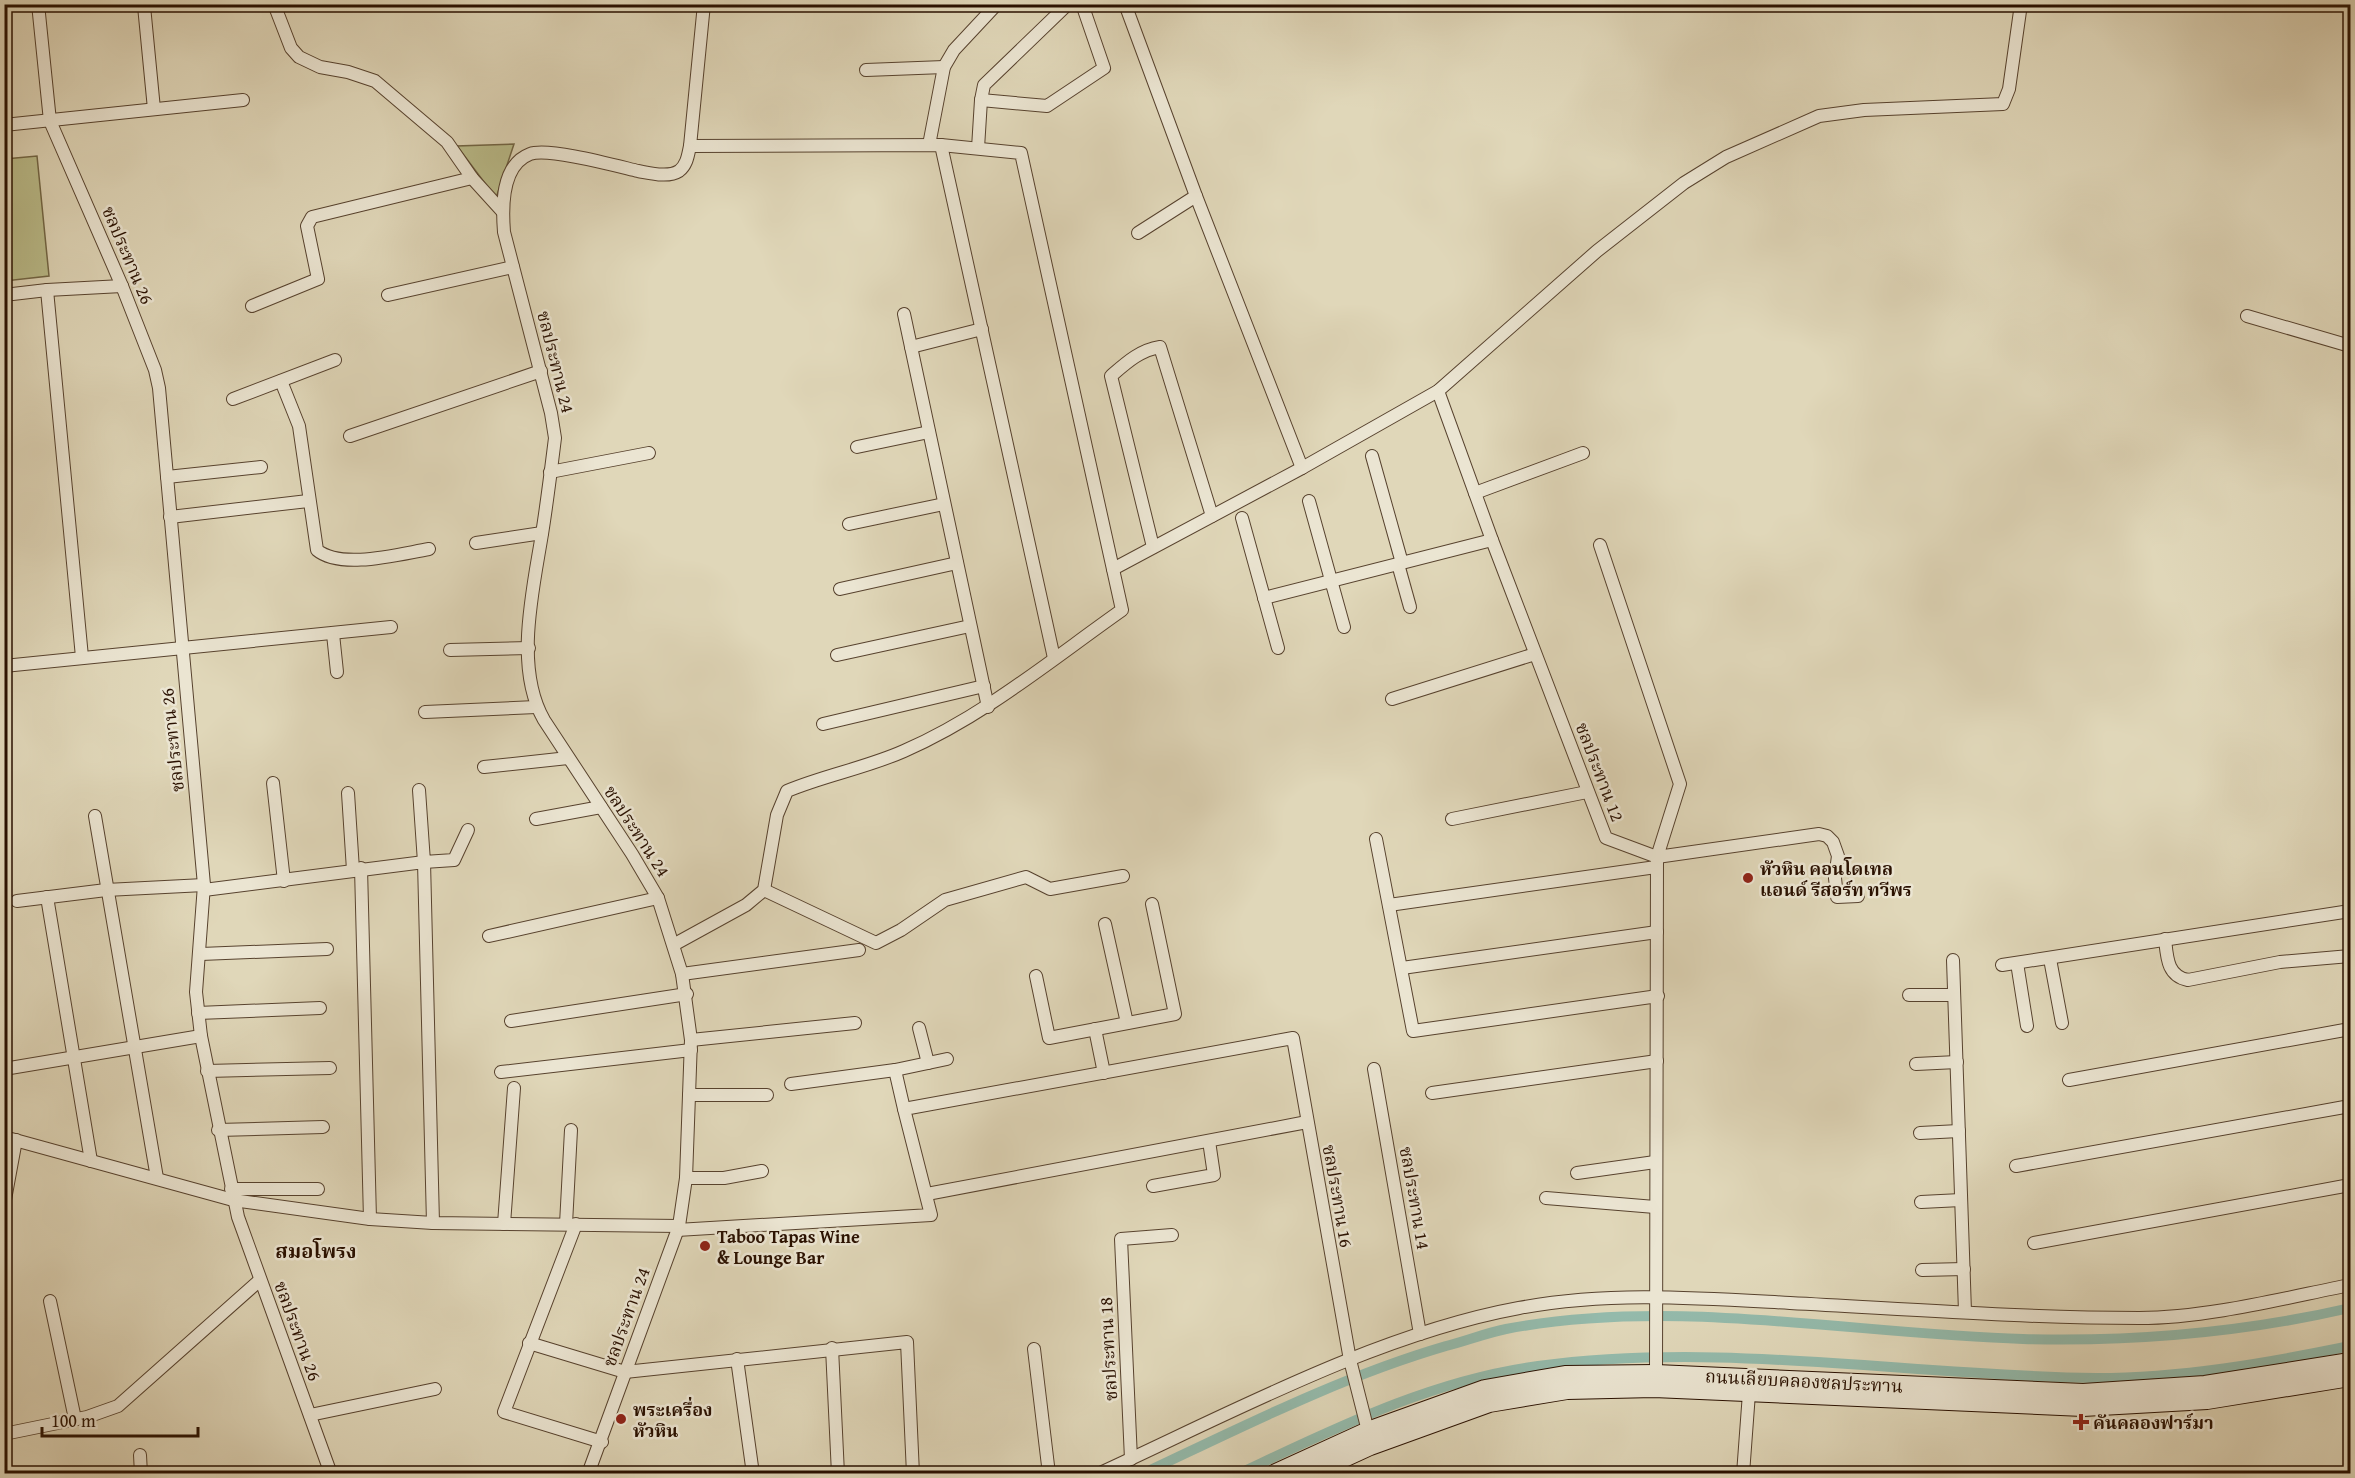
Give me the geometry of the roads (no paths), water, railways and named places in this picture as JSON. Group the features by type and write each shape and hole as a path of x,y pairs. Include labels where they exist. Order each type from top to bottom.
{"street":[{"name":"ชลประทาน 26","path":"38,4 50,121 122,286 155,370 167,477 204,887 201,954 196,992 201,1035 218,1130 232,1194 260,1280 331,1473"},
{"path":"274,4 291,48 298,57 320,67 348,72 375,81 447,142 472,178 502,211"},
{"path":"502,211 506,187 512,170 531,154 551,153 652,173 670,174 681,170 686,163 690,146 704,4"},
{"path":"998,4 954,50 944,67 935,145 982,329 1054,658"},
{"path":"978,148 984,85 1068,4"},
{"path":"981,100 1047,105 1104,68 1082,4"},
{"path":"1125,4 1196,196 1302,468"},
{"path":"1113,569 1302,468 1438,391 1597,251 1684,183 1726,157 1819,116 1864,110 2002,104 2009,89 2022,4"},
{"path":"144,6 154,109"},
{"path":"866,70 944,67"},
{"path":"4,125 243,100"},
{"path":"675,944 746,905 764,890 777,815 787,792 810,781 902,752 988,707 1122,610 1021,153 935,145 690,146"},
{"path":"252,306 318,279 307,226 312,217 472,178"},
{"path":"1138,233 1196,196"},
{"name":"ชลประทาน 24","path":"502,211 513,267 541,371 555,438 531,594 529,669 536,706 658,898 675,944 687,994 691,1045 686,1178 678,1228 602,1442 588,1473"},
{"path":"388,296 513,267"},
{"path":"4,295 122,286"},
{"path":"46,290 82,657"},
{"path":"904,315 988,707"},
{"path":"2247,316 2350,346"},
{"path":"911,347 982,329"},
{"path":"1152,547 1111,376 1134,357 1150,348 1160,347 1212,516"},
{"path":"233,399 336,360"},
{"path":"350,436 541,371"},
{"path":"281,381 299,426 314,541 322,554 356,561 429,549"},
{"name":"ชลประทาน 12","path":"1438,391 1492,540 1606,838 1657,862"},
{"path":"856,447 929,432"},
{"path":"550,472 649,453"},
{"path":"1475,493 1582,453"},
{"path":"1372,456 1410,607"},
{"path":"167,477 261,467"},
{"path":"170,517 308,501"},
{"path":"1309,501 1344,627"},
{"path":"849,524 944,504"},
{"path":"1242,518 1278,648"},
{"path":"476,543 542,533"},
{"path":"1264,598 1492,540"},
{"path":"1600,545 1680,784 1657,862 1656,1374"},
{"path":"840,589 957,563"},
{"path":"837,655 970,626"},
{"path":"4,666 391,627"},
{"path":"333,634 337,672"},
{"path":"450,650 529,648"},
{"path":"1392,699 1535,654"},
{"path":"823,724 984,686"},
{"path":"425,712 536,706"},
{"path":"484,767 568,759"},
{"path":"273,783 284,881"},
{"path":"419,790 424,862 433,1223"},
{"path":"1452,819 1587,792"},
{"path":"348,793 357,869 370,1219"},
{"path":"536,819 601,807"},
{"path":"95,816 106,890 137,1047 158,1178"},
{"path":"17,901 106,890 204,887 284,881 357,869 454,861 468,830"},
{"path":"1389,905 1819,834 1827,836 1836,850 1837,897 1858,896"},
{"path":"1376,839 1413,1031 1658,996"},
{"path":"764,890 876,943 901,930 945,900 1026,877 1050,889 1123,876"},
{"path":"47,897 91,1161"},
{"path":"489,936 658,898"},
{"path":"1036,976 1049,1038 1175,1014 1152,904"},
{"path":"2002,965 2350,911"},
{"path":"1105,924 1127,1023"},
{"path":"1402,968 1658,932"},
{"path":"2165,939 2170,969 2178,977 2188,980 2280,962 2350,956"},
{"path":"201,954 327,949"},
{"path":"682,974 859,950"},
{"path":"2050,959 2062,1023"},
{"path":"1953,960 1965,1312"},
{"path":"2017,963 2027,1026"},
{"path":"511,1021 687,994"},
{"path":"1909,995 1954,995"},
{"path":"198,1013 320,1008"},
{"path":"501,1072 855,1023"},
{"path":"920,1028 928,1063"},
{"path":"904,1109 1104,1073 1095,1029"},
{"path":"2069,1080 2350,1029"},
{"path":"4,1069 201,1035"},
{"name":"ชลประทาน 16","path":"1104,1073 1293,1038 1350,1360 1368,1431"},
{"path":"791,1084 895,1070 947,1059"},
{"path":"1432,1093 1657,1061"},
{"path":"1916,1064 1956,1062"},
{"path":"207,1071 330,1068"},
{"name":"ชลประทาน 14","path":"1374,1069 1420,1334"},
{"path":"4,1205 10,1139 158,1178 370,1219 433,1223 571,1224 678,1228 931,1215 895,1070"},
{"path":"504,1224 514,1088"},
{"path":"689,1095 767,1095"},
{"path":"2016,1166 2350,1106"},
{"path":"927,1194 1307,1122"},
{"path":"218,1130 323,1127"},
{"path":"572,1130 571,1224 504,1412 602,1442"},
{"path":"1920,1133 1959,1131"},
{"path":"1152,1186 1214,1175 1209,1141"},
{"path":"1577,1173 1655,1162"},
{"path":"686,1178 724,1178 762,1171"},
{"path":"2034,1243 2350,1185"},
{"path":"232,1194 318,1189"},
{"path":"1546,1198 1655,1207"},
{"path":"1921,1202 1961,1200"},
{"name":"ชลประทาน 18","path":"1131,1459 1121,1239 1172,1235"},
{"path":"1922,1270 1964,1269"},
{"path":"4,1434 75,1419 118,1406 135,1394 260,1280"},
{"path":"1098,1473 1350,1360 1420,1334 1517,1308 1591,1299 1657,1296 1965,1312 2144,1318 2241,1307 2350,1285"},
{"path":"50,1301 75,1419"},
{"path":"529,1343 625,1372 832,1348 907,1342 913,1473"},
{"path":"832,1348 838,1473"},
{"path":"1034,1348 1049,1473"},
{"path":"737,1359 753,1473"},
{"name":"ถนนเลียบคลองชลประทาน","path":"1274,1473 1368,1431 1485,1389 1565,1375 1656,1374 2083,1393 2205,1385 2350,1362"},
{"name":"ถนนเลียบคลองชลประทาน","path":"1309,1473 1370,1446 1489,1403 1536,1394 1605,1387 1974,1404 2143,1406 2283,1390 2350,1377"},
{"path":"310,1415 435,1389"},
{"path":"1743,1473 1749,1393"},
{"path":"140,1455 141,1473"}],"waterway":[{"path":"1142,1474 1254,1421 1368,1372 1498,1331 1570,1320 1634,1316 1699,1317 1959,1336 2065,1340 2147,1337 2228,1330 2350,1308"},
{"path":"1238,1474 1310,1440 1421,1394 1459,1382 1538,1366 1607,1359 1747,1358 1956,1372 2096,1378 2160,1375 2224,1368 2350,1346"}],"place":[{"name":"หัวหิน คอนโดเทล แอนด์ รีสอร์ท ทวีพร","path":"1748,878"},
{"name":"Taboo Tapas Wine & Lounge Bar","path":"705,1246"},
{"name":"พระเครื่อง หัวหิน","path":"621,1419"},
{"name":"คันคลองฟาร์มา","path":"2081,1422"}],"district":[{"name":"สมอโพรง","path":"316,1250"}]}
